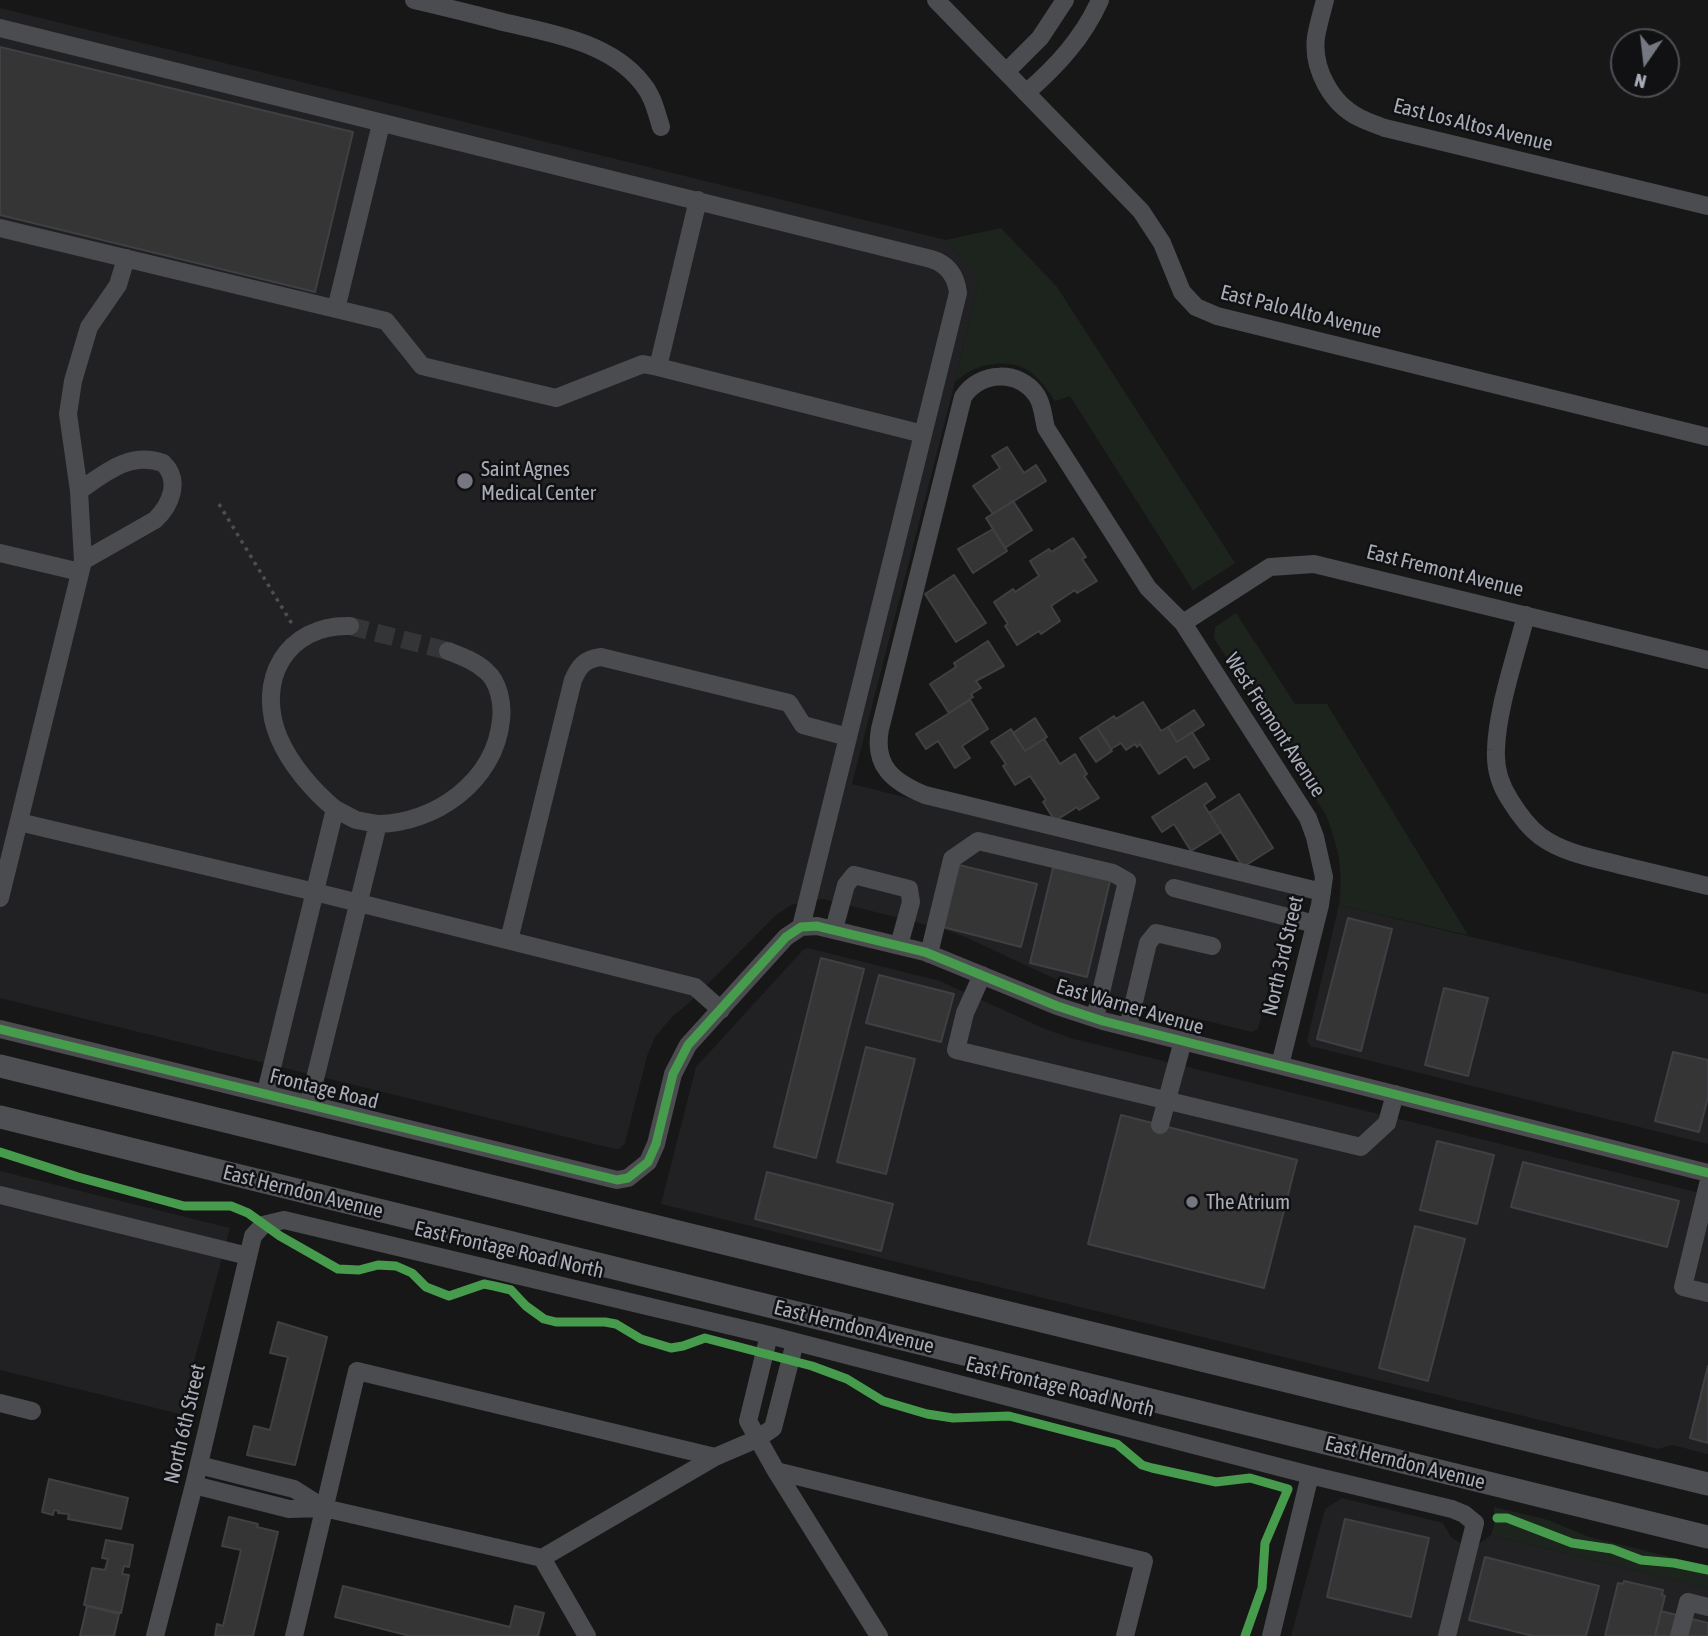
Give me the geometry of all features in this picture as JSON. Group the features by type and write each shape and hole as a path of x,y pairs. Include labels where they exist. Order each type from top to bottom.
{"main road":[{"path":"0,1066 1708,1484"},
{"name":"East Herndon Avenue","path":"0,1117 1708,1537"}],"street":[{"path":"414,0 456,5 561,36 604,54 621,63 642,83 653,101 661,127"},
{"name":"East Palo Alto Avenue","path":"936,0 1141,211 1162,243 1182,292 1196,307 1217,316 1708,437"},
{"path":"1006,72 1040,38 1065,0"},
{"path":"1026,93 1079,39 1100,0"},
{"name":"East Los Altos Avenue","path":"1325,0 1316,38 1316,60 1324,82 1340,103 1358,118 1385,128 1708,206"},
{"path":"0,28 942,262 957,284 958,293 801,927 786,937 720,1010 695,987 315,892 19,822"},
{"path":"336,309 381,124"},
{"path":"658,367 698,201"},
{"path":"0,228 386,321 422,366 556,398 643,364 923,434"},
{"path":"0,898 82,567 79,491 68,414 73,381 89,327 118,285 126,258"},
{"name":"West Fremont Avenue","path":"1321,856 1308,818 1183,623 1148,588 1046,428 1036,394 1020,381 1003,376 985,378 969,387 963,397 880,729 878,751 884,766 905,787 925,795 1322,892"},
{"path":"0,553 82,567 155,520 164,511 173,489 172,475 163,463 153,459 131,460 79,491"},
{"name":"East Fremont Avenue","path":"1183,623 1270,568 1296,564 1334,567 1708,660"},
{"path":"1526,615 1498,728 1496,750 1496,768 1503,789 1514,807 1541,837 1558,847 1579,855 1708,886"},
{"path":"350,626 323,628 295,642 278,665 271,690 276,731 284,748 318,795 335,809 356,820 392,824 421,817 449,802 480,774 495,747 502,710 494,682 487,671 448,650"},
{"path":"509,940 573,680 582,664 589,659 601,657 789,703 803,725 848,737"},
{"path":"266,1093 335,809"},
{"path":"309,1103 378,824"},
{"path":"929,954 952,859 978,841 1113,873 1127,881 1095,1018"},
{"name":"North 3rd Street","path":"1280,1065 1322,892 1324,877 1321,856"},
{"path":"834,929 846,885 853,875 909,889 911,902 900,945"},
{"path":"1174,888 1315,924"},
{"name":"East Warner Avenue","path":"801,927 834,929 900,945 929,954 1057,1006 1128,1027 1708,1173"},
{"path":"1128,1027 1148,943 1156,933 1212,946"},
{"path":"982,975 965,1013 956,1050 1362,1147 1387,1124 1395,1094"},
{"name":"Frontage Road","path":"0,1028 617,1180 628,1178 648,1162 656,1144 670,1086 681,1055 720,1010"},
{"path":"1160,1125 1183,1041"},
{"path":"1707,1293 1683,1286 1708,1184"},
{"path":"0,1195 248,1256"},
{"name":"East Frontage Road North","path":"263,1225 284,1220 769,1335 1310,1475 1452,1509 1475,1523 1447,1636"},
{"name":"North 6th Street","path":"155,1636 253,1236 263,1225"},
{"path":"769,1335 748,1421 776,1471 879,1636"},
{"path":"194,1485 289,1508 324,1508 542,1558 715,1457 757,1439 773,1428 795,1342"},
{"path":"294,1636 357,1371 715,1457"},
{"path":"0,1403 32,1411"},
{"path":"199,1465 293,1489 324,1508"},
{"path":"776,1471 1144,1561 1125,1636"},
{"path":"1270,1636 1310,1475"},
{"path":"542,1558 587,1636"},
{"path":"1679,1636 1688,1602 1708,1607"}],"path":[{"path":"219,504 292,624"}],"shaded area":[{"name":"Saint Agnes Medical Center","path":"0,8 946,240 979,279 852,784 1292,894 1258,1029 1252,1032 1093,993 1064,983 943,929 823,899 791,905 775,916 655,1037 647,1056 625,1143 615,1149 0,998"},
{"path":"1001,228 1057,287 1235,563 1193,590 1070,396 1055,401 1037,378 1015,365 994,364 978,368 955,382 979,279 946,240"},
{"path":"1236,613 1295,704 1327,704 1468,935 1339,905 1339,859 1326,815 1214,638 1215,627"},
{"path":"1339,905 1708,994 1708,1144 1310,1046 1307,1041"},
{"path":"808,948 940,981 1045,1029 1074,1039 1708,1195 1708,1454 1672,1445 1658,1449 661,1204 696,1067 803,950"},
{"path":"0,1171 230,1228 180,1414 0,1370"},
{"path":"1342,1498 1443,1523 1451,1537 1464,1545 1479,1544 1491,1535 1708,1588 1708,1636 1291,1636 1325,1509"},
{"path":"1494,1507 1548,1520 1589,1537 1708,1566 1708,1588 1491,1535"}],"building":[{"path":"0,47 353,132 315,292 0,215"},
{"path":"1007,447 1024,473 1036,465 1046,481 993,514 973,486 1000,468 992,456"},
{"path":"1013,501 1032,530 1005,548 986,518"},
{"path":"993,529 1007,551 973,573 958,549"},
{"path":"1073,538 1086,557 1082,559 1097,581 1077,593 1075,590 1051,606 1060,621 1017,645 994,602 1039,576 1030,561"},
{"path":"954,575 986,623 956,642 925,594"},
{"path":"988,641 1004,666 976,681 981,688 971,694 973,697 949,713 930,684 956,667 954,663"},
{"path":"970,700 988,729 962,746 970,758 955,768 938,741 926,749 916,734"},
{"path":"1143,702 1161,731 1168,727 1177,742 1192,732 1209,759 1194,768 1186,756 1159,774 1140,744 1126,750 1121,743 1111,749 1097,727"},
{"path":"1194,710 1204,725 1177,742 1168,727"},
{"path":"1035,718 1047,737 1025,751 1013,733"},
{"path":"1097,727 1112,751 1096,762 1080,738"},
{"path":"1011,729 1025,751 1044,739 1060,764 1075,754 1087,774 1084,776 1099,798 1079,810 1077,807 1055,821 1043,802 1046,800 1030,776 1015,785 1003,766 1006,764 991,742"},
{"path":"1206,783 1215,797 1204,805 1221,832 1191,851 1174,824 1162,832 1152,817"},
{"path":"1239,794 1273,848 1243,867 1209,813"},
{"path":"1054,864 1111,877 1087,977 1030,963"},
{"path":"959,865 1037,884 1021,947 943,927"},
{"path":"1348,918 1392,929 1361,1051 1317,1039"},
{"path":"821,958 864,969 816,1158 774,1147"},
{"path":"879,975 954,994 941,1042 866,1023"},
{"path":"1444,988 1488,998 1468,1076 1425,1065"},
{"path":"866,1047 915,1059 886,1174 837,1162"},
{"path":"1673,1052 1708,1060 1708,1097 1699,1132 1655,1121"},
{"name":"The Atrium","path":"1121,1115 1297,1160 1264,1288 1088,1244"},
{"path":"1437,1141 1494,1155 1477,1224 1420,1210"},
{"path":"1523,1162 1679,1201 1667,1247 1511,1207"},
{"path":"767,1172 893,1204 881,1251 755,1219"},
{"path":"1415,1226 1465,1239 1428,1381 1379,1368"},
{"path":"278,1322 327,1337 295,1465 247,1455 254,1426 270,1430 288,1357 270,1353"},
{"path":"1708,1366 1708,1443 1690,1438"},
{"path":"49,1479 128,1498 121,1529 68,1519 69,1514 58,1513 59,1511 54,1510 53,1515 42,1512"},
{"path":"229,1517 278,1532 253,1636 215,1636 217,1624 223,1626 241,1550 222,1546"},
{"path":"1345,1519 1429,1538 1411,1617 1327,1597"},
{"path":"106,1540 133,1545 129,1567 124,1566 122,1574 129,1575 121,1613 84,1605 92,1568 105,1570 108,1559 102,1558"},
{"path":"1485,1557 1599,1586 1586,1636 1533,1636 1469,1620"},
{"path":"1624,1581 1663,1590 1662,1595 1665,1596 1655,1636 1605,1636 1618,1583 1623,1584"},
{"path":"343,1586 510,1627 515,1606 544,1613 538,1636 410,1636 335,1617"},
{"path":"87,1606 119,1614 114,1636 80,1636"},
{"path":"1661,1611 1708,1623 1708,1636 1655,1636"}],"tunnel":[{"path":"350,626 448,651"}],"cycle path":[{"path":"0,1029 617,1180 628,1178 648,1162 656,1144 673,1074 688,1045 786,937 801,927 817,926 925,952 1057,1006 1103,1021 1708,1173"},
{"path":"0,1152 184,1206 231,1206 248,1213 280,1236 338,1269 396,1266 412,1273 426,1287 449,1296 484,1284 494,1286 511,1290 526,1306 544,1319 556,1322 616,1324 641,1339 671,1348 705,1338 812,1366 847,1379 883,1401 927,1414 953,1418 1009,1416 1117,1444 1142,1465 1152,1468 1216,1482 1250,1478 1288,1489 1265,1543 1262,1588 1245,1636"},
{"path":"1497,1518 1507,1518 1572,1543 1612,1549 1641,1560 1708,1570"}],"place":[{"name":"Saint Agnes Medical Center","path":"465,481"},
{"name":"The Atrium","path":"1192,1202"}]}
